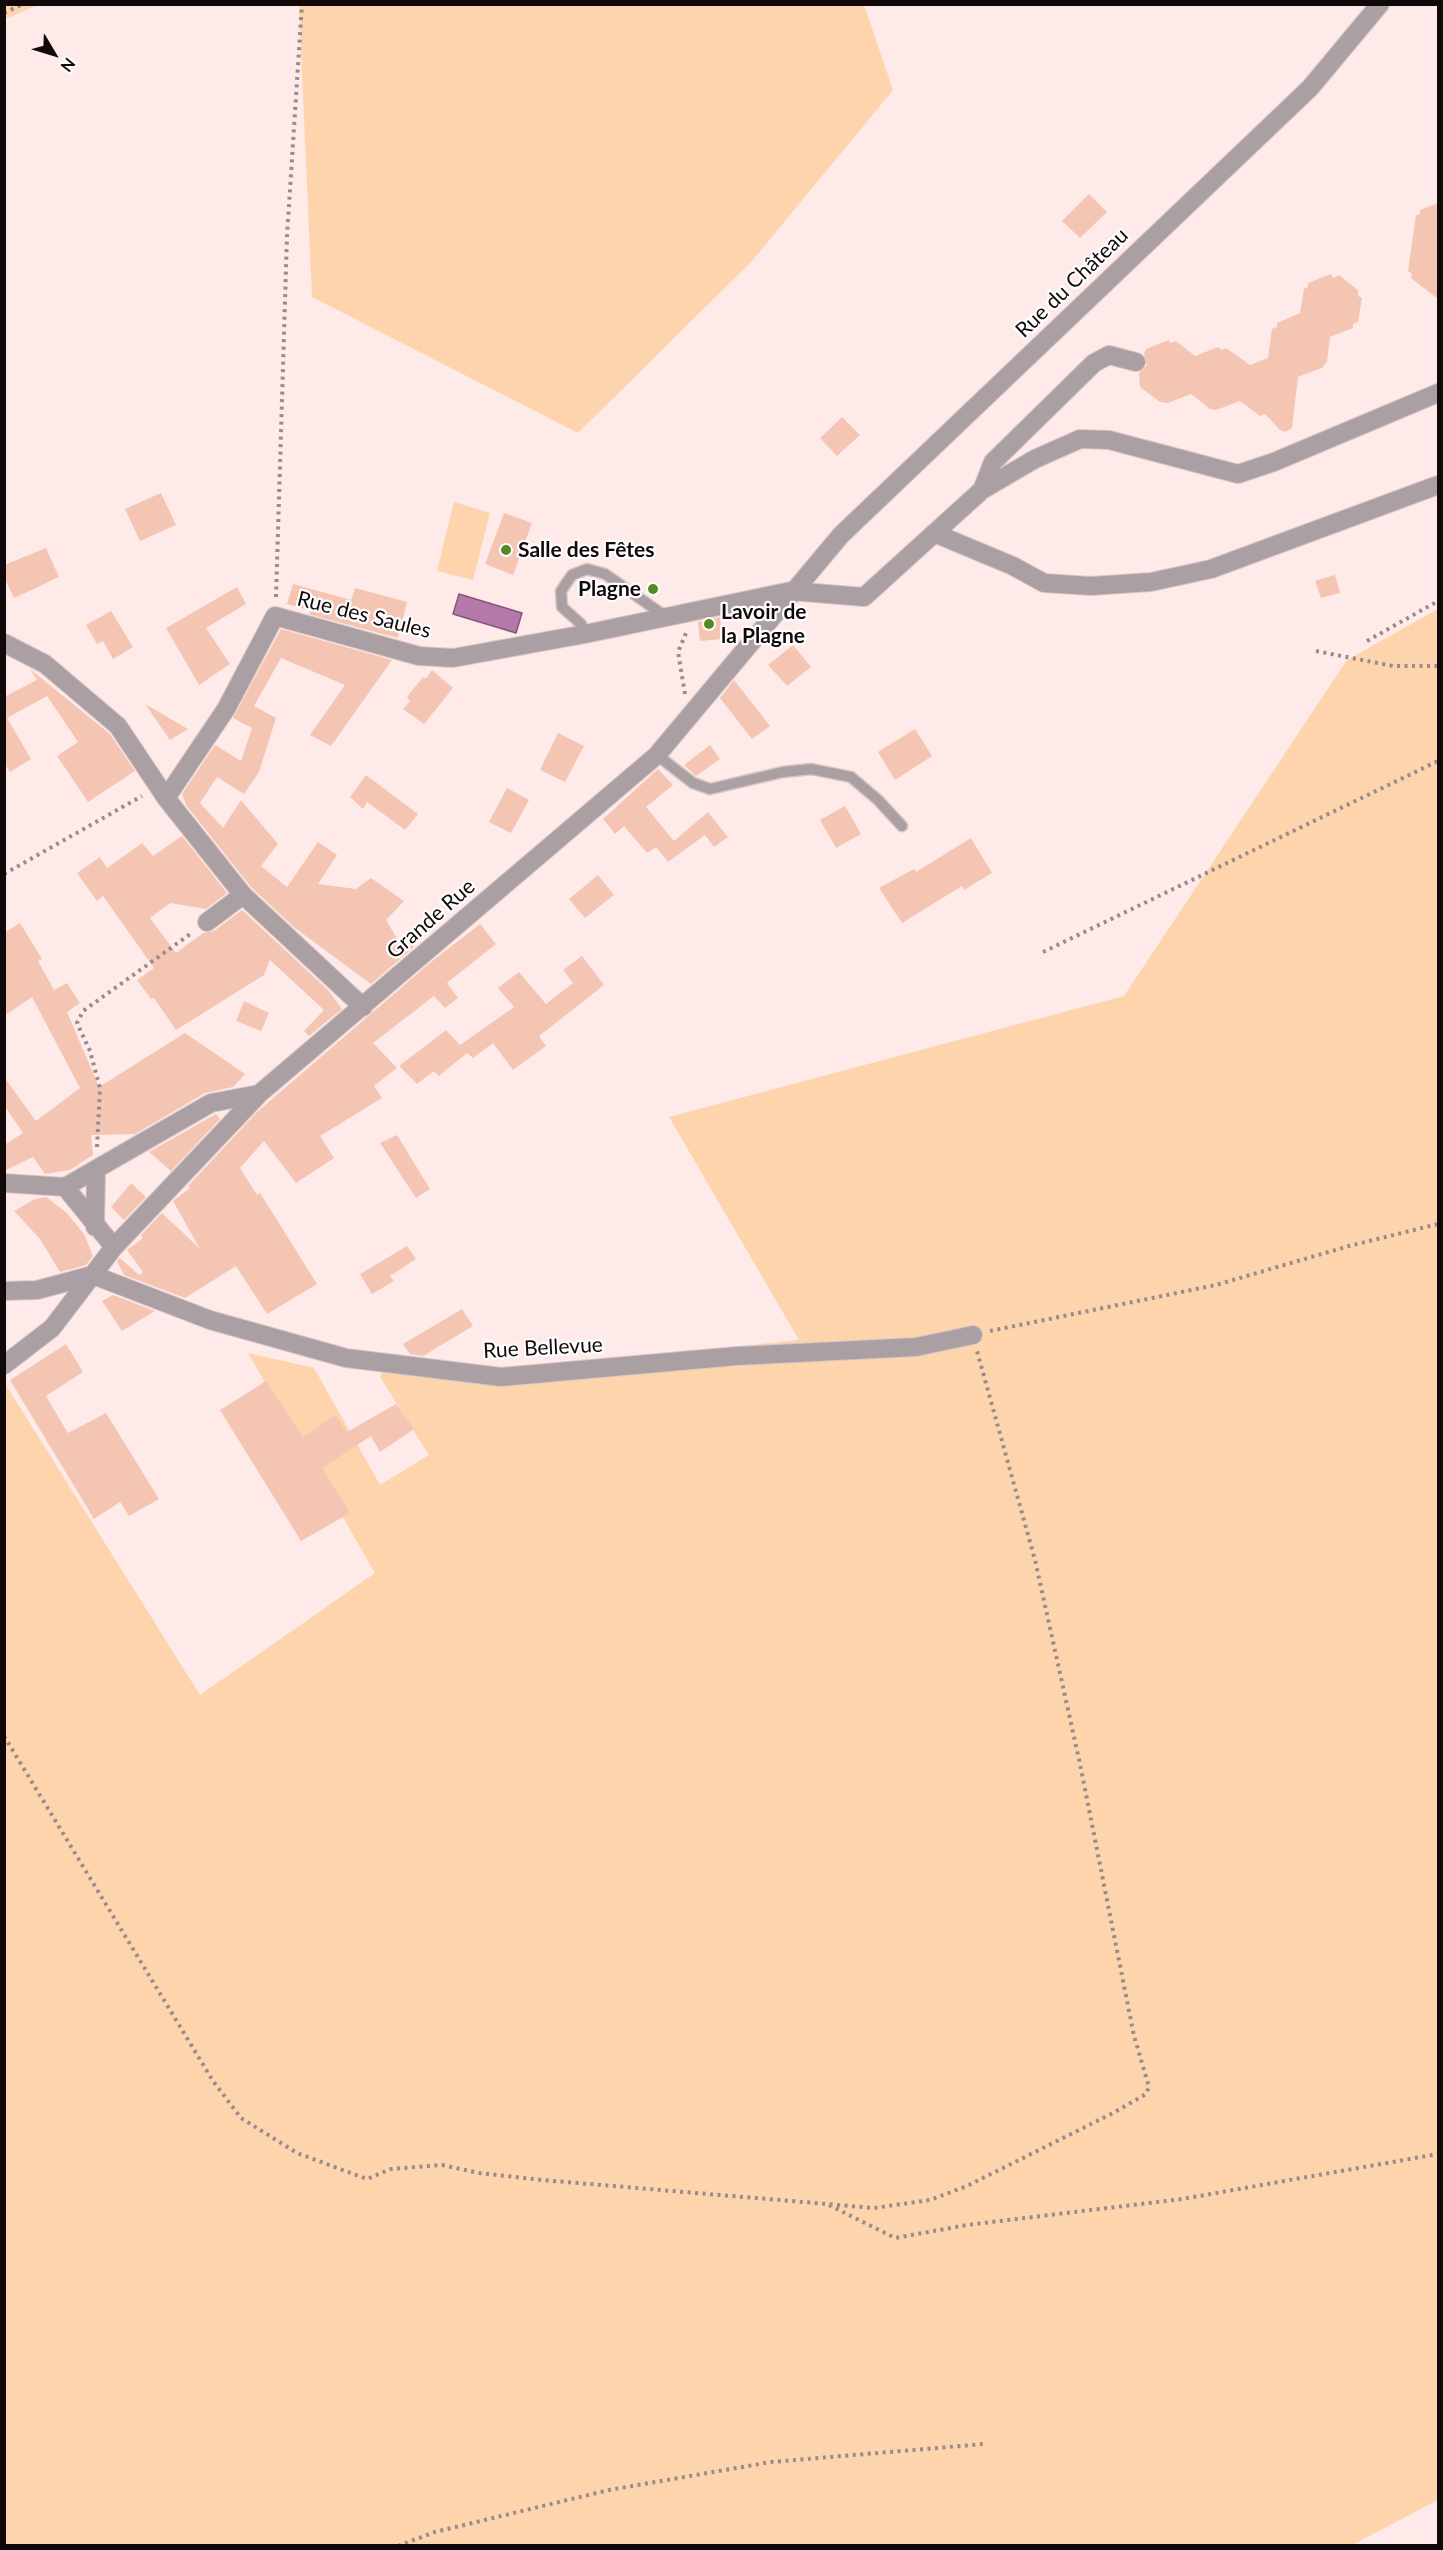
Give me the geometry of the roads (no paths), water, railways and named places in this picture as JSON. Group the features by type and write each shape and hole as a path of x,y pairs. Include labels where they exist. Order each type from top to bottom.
{"street":[{"name":"Rue du Château","path":"791,591 841,535 1310,88 1380,4"},
{"path":"982,489 993,462 1094,363 1109,355 1136,362"},
{"path":"982,489 1035,459 1080,439 1109,440 1238,474 1274,462 1438,393"},
{"path":"934,533 1013,566 1044,583 1091,586 1151,582 1211,569 1438,485"},
{"name":"Rue des Saules","path":"162,792 226,709 275,616 419,656 453,658 585,634 791,591 864,597 982,489"},
{"name":"Grande Rue","path":"4,1365 52,1328 114,1247 259,1094 657,755 791,591"},
{"path":"4,643 45,664 118,726 162,792 243,895 363,1007"},
{"path":"207,922 243,895"},
{"path":"4,1183 65,1187 211,1103 259,1094"},
{"path":"96,1169 96,1227"},
{"path":"65,1187 114,1247"},
{"path":"4,1291 37,1290 93,1275"},
{"name":"Rue Bellevue","path":"93,1275 210,1320 346,1358 501,1377 737,1356 916,1347 973,1335"}],"lane":[{"path":"585,634 580,624 562,607 561,591 572,575 587,569 605,574 665,616"},
{"path":"657,755 693,783 710,789 783,772 811,770 851,777 878,800 902,826"}],"place":[{"name":"Salle des Fêtes","path":"506,550"},
{"name":"Plagne","path":"653,589"},
{"name":"Lavoir de la Plagne","path":"709,624"}]}
